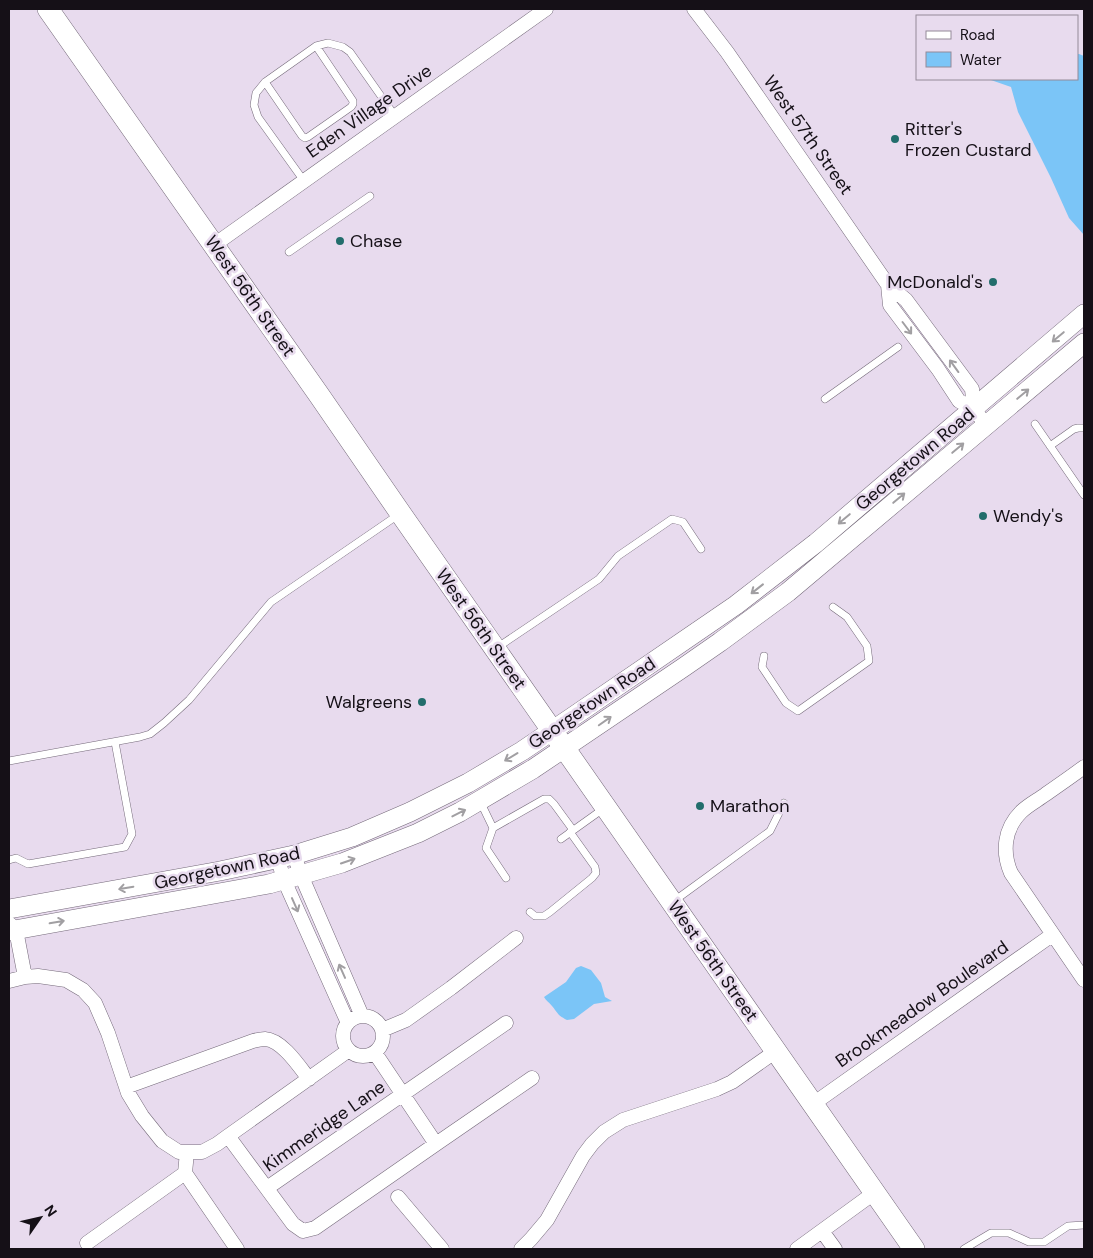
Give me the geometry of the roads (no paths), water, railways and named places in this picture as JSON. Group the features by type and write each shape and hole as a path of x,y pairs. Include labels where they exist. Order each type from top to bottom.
{"main road":[{"name":"West 56th Street","path":"48,9 914,1249"},
{"name":"Georgetown Road","path":"9,909 201,875 286,857 352,837 430,803 486,772 552,731 736,604 816,543 1084,314"},
{"name":"Georgetown Road","path":"11,928 247,888 292,877 342,863 392,844 460,812 565,748 720,642 788,592 1084,343"}],"street":[{"name":"Eden Village Drive","path":"214,245 546,9"},
{"name":"West 57th Street","path":"694,9 727,52 888,285 890,305 938,369 959,401 974,409 986,425"},
{"path":"1084,767 1022,811 1012,824 1006,840 1005,853 1011,874 1084,980"},
{"path":"286,857 348,1023"},
{"path":"292,877 362,1016"},
{"path":"11,928 25,977"},
{"name":"Brookmeadow Boulevard","path":"813,1104 1052,935"},
{"path":"382,1030 406,1020 516,938"},
{"path":"9,981 38,976 66,980 83,990 95,1003 108,1034 128,1093 142,1116 162,1141 179,1152 202,1152 217,1144 349,1050"},
{"path":"362,1016 374,1019 379,1024 383,1036 379,1048 368,1056 355,1054 349,1050 343,1040 343,1034 348,1023 362,1016"},
{"name":"Kimmeridge Lane","path":"267,1188 506,1023"},
{"path":"126,1087 253,1041 266,1039 279,1044 292,1057 308,1079"},
{"path":"521,1249 547,1220 583,1156 604,1132 623,1120 724,1085 741,1076 776,1052"},
{"name":"Kimmeridge Lane","path":"374,1053 436,1144"},
{"name":"Kimmeridge Lane","path":"228,1136 293,1224 303,1231 315,1228 532,1078"},
{"path":"187,1152 186,1173 237,1249"},
{"path":"87,1242 186,1173"},
{"path":"797,1249 874,1193"},
{"path":"398,1197 442,1249"},
{"path":"822,1231 835,1249"}],"lane":[{"path":"304,181 258,117 254,105 256,93 265,82 316,46 328,43 343,47 350,52 395,116"},
{"path":"265,82 305,138 351,107 352,101 316,46"},
{"path":"289,252 370,196"},
{"path":"825,399 898,347"},
{"path":"1035,424 1084,495"},
{"path":"1050,446 1074,429 1084,428"},
{"path":"9,761 150,734 189,700 271,602 401,514"},
{"path":"495,649 598,579 618,556 672,519 683,522 701,549"},
{"path":"764,656 762,667 786,703 798,711 869,662 867,646 846,617 833,607"},
{"path":"9,860 16,858 28,864 125,847 132,834 115,742"},
{"path":"506,878 486,848 493,828 544,799 549,799 595,867 596,873 544,916 535,916 530,912"},
{"path":"480,801 493,828"},
{"path":"673,903 770,831 784,803"},
{"path":"561,839 606,807"},
{"path":"964,1249 990,1233 1009,1232 1029,1242 1044,1242 1068,1226 1084,1225"}],"water":[{"path":"1078,54 1084,56 1084,235 1069,218 1018,112 1011,87 991,80 1078,80"},
{"path":"581,966 591,970 601,983 605,997 612,1001 594,1004 574,1019 567,1020 559,1015 544,997 566,982 576,968"}],"place":[{"name":"Ritter's Frozen Custard","path":"895,139"},
{"name":"Chase","path":"340,241"},
{"name":"McDonald's","path":"993,282"},
{"name":"Wendy's","path":"983,516"},
{"name":"Walgreens","path":"422,702"},
{"name":"Marathon","path":"700,806"}]}
